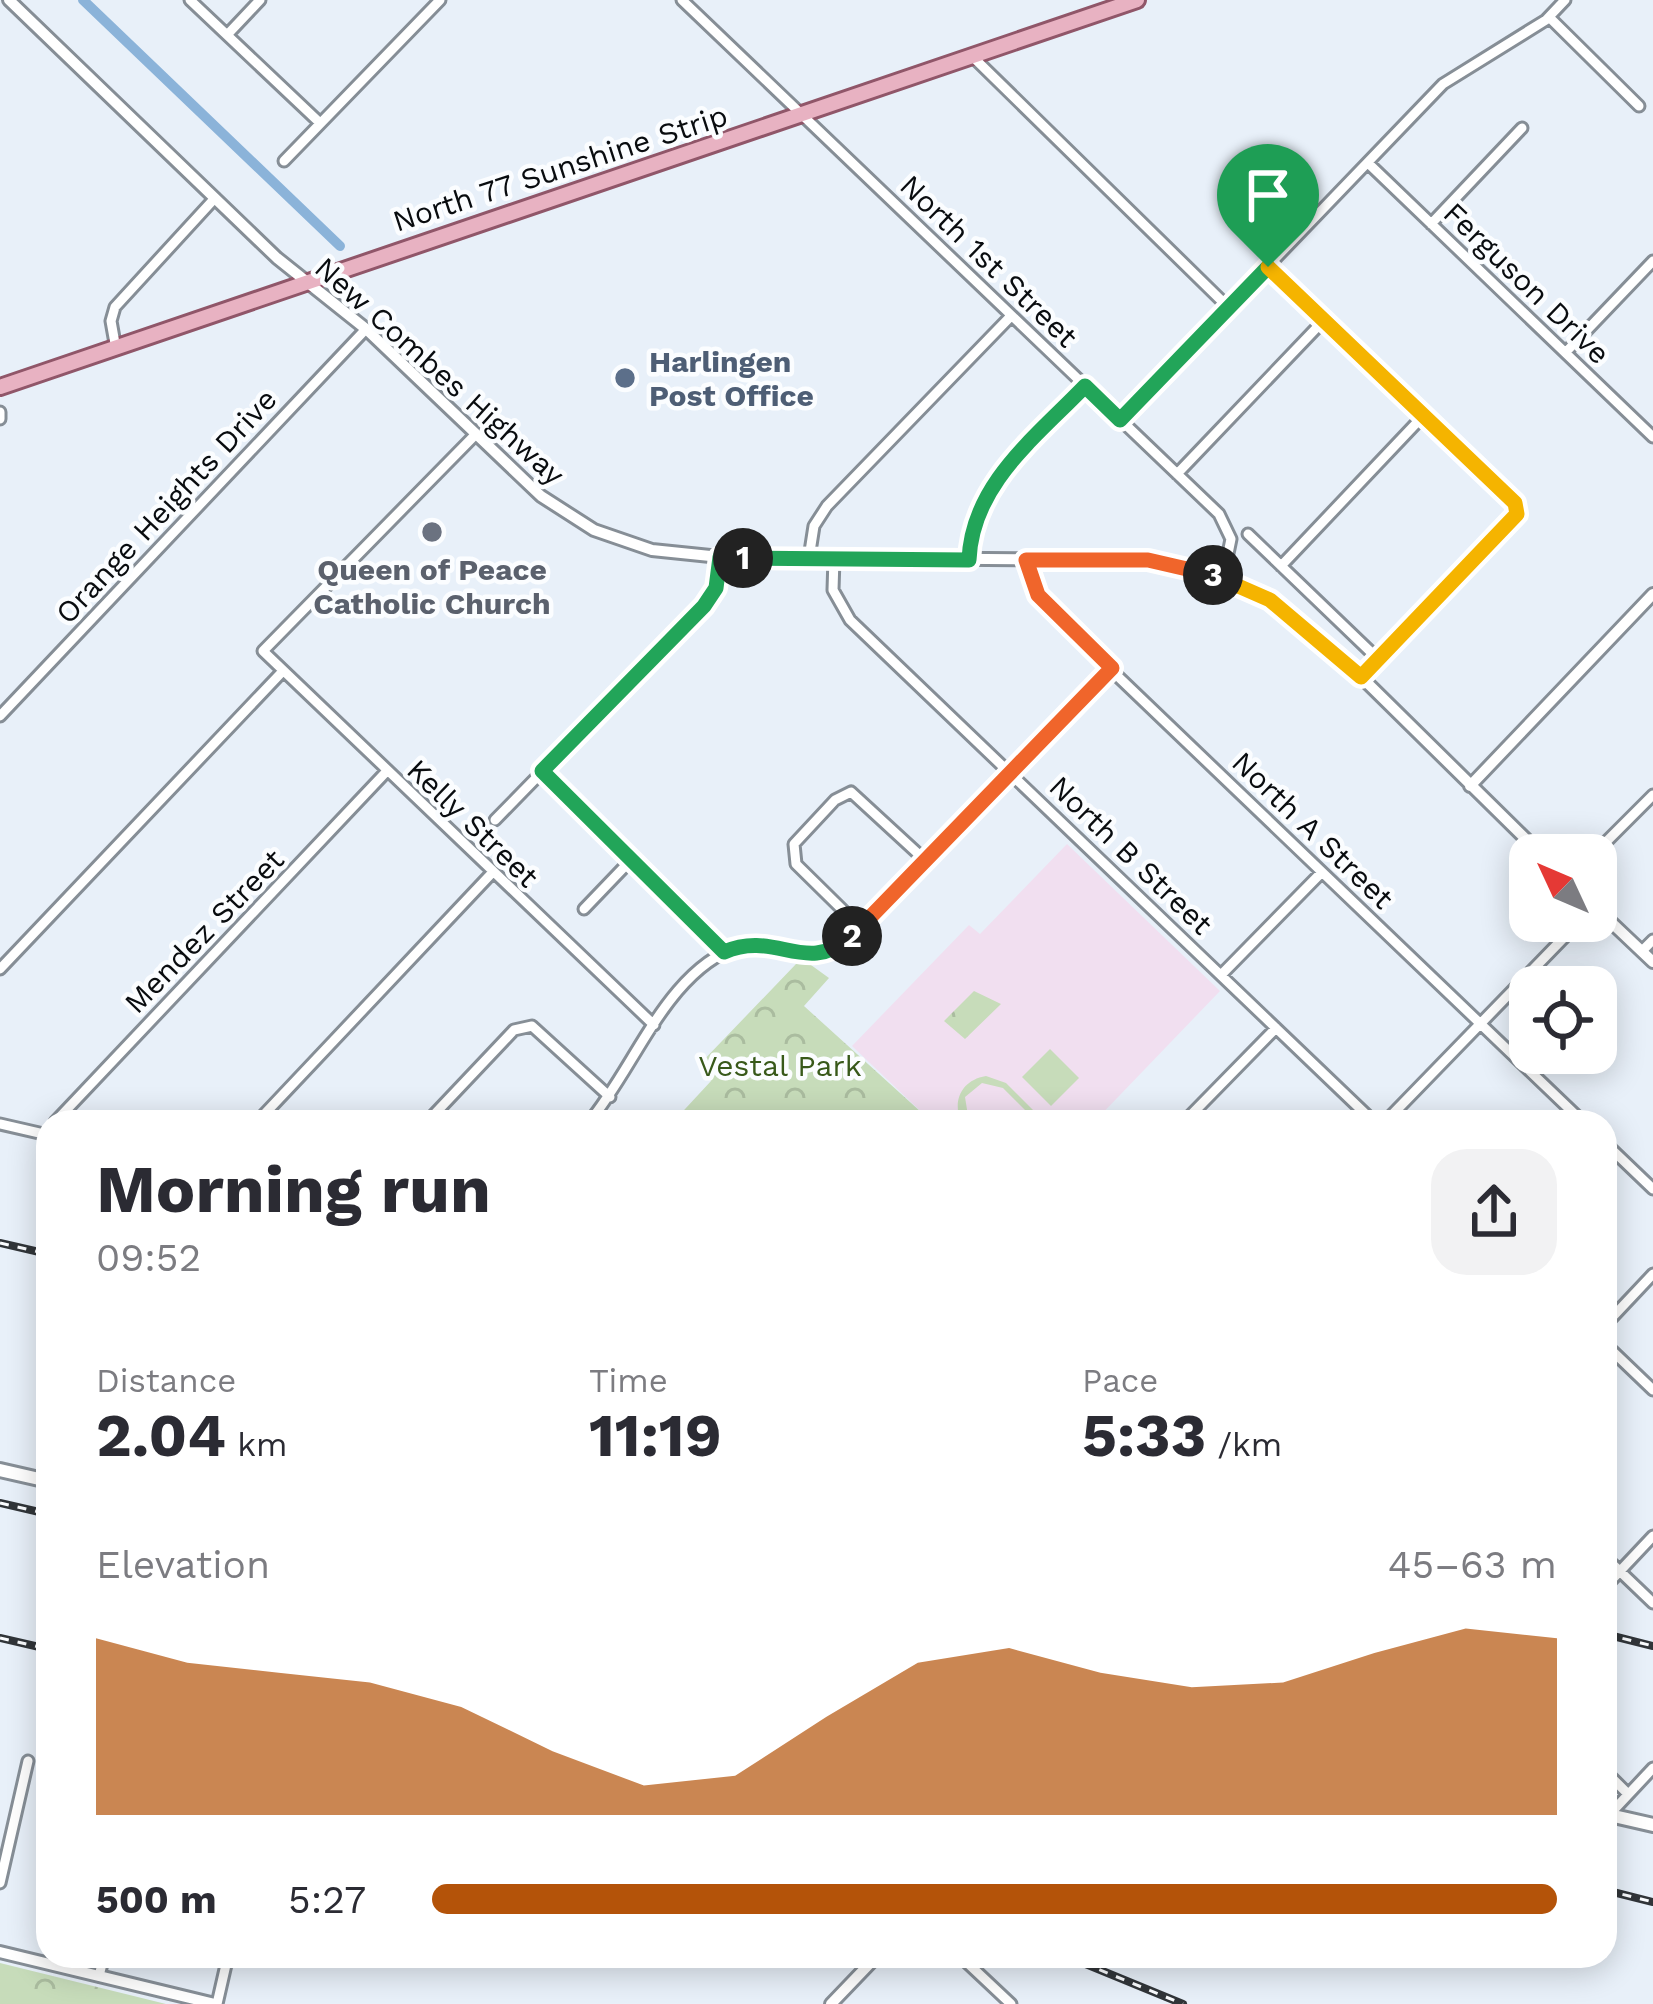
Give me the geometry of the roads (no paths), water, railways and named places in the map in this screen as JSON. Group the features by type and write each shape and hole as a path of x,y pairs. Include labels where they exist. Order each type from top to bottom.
{"main road":[{"name":"North 77 Sunshine Strip","path":"0,387 1137,0"},
{"path":"0,1470 36,1478"},
{"path":"1617,1816 1653,1825"}],"street":[{"path":"190,0 320,123"},
{"path":"227,35 260,0"},
{"path":"284,161 440,0"},
{"name":"North 1st Street","path":"682,0 1228,527 1231,551 1223,578"},
{"path":"1120,420 1443,84 1549,17 1565,0"},
{"name":"New Combes Highway","path":"4,2 215,198 366,329 541,496 594,530 652,550 720,557 1148,560 1223,578"},
{"path":"1549,17 1640,106"},
{"path":"973,57 1229,308"},
{"path":"1431,224 1522,128"},
{"name":"Ferguson Drive","path":"1368,164 1653,437"},
{"path":"116,349 115,308 215,198"},
{"path":"1566,352 1653,262"},
{"path":"1268,267 1515,503 1517,514 1361,677"},
{"path":"808,558 814,526 827,506 1010,316"},
{"path":"1177,474 1325,319"},
{"name":"Orange Heights Drive","path":"0,716 366,329"},
{"path":"969,560 976,515 997,478 1085,386"},
{"path":"1281,566 1425,414"},
{"name":"Kelly Street","path":"476,434 263,651 654,1025"},
{"path":"1248,534 1378,659"},
{"path":"495,820 704,606 716,588 720,557"},
{"name":"North B Street","path":"834,558 833,590 850,620 1361,1110"},
{"name":"North A Street","path":"1026,560 1038,595 1570,1110"},
{"path":"1223,578 1270,600 1361,677 1520,834"},
{"path":"1470,786 1653,594"},
{"path":"599,1110 654,1025 724,952 770,942 794,954 822,955 861,928 1112,668"},
{"path":"0,969 282,671"},
{"path":"542,771 724,952"},
{"name":"Mendez Street","path":"66,1110 386,772"},
{"path":"861,928 796,864 794,844 823,812 851,792 926,861"},
{"path":"1614,834 1653,795"},
{"path":"584,909 630,861"},
{"path":"1221,975 1322,873"},
{"path":"268,1110 491,874"},
{"path":"1617,928 1653,962"},
{"path":"1642,951 1653,940"},
{"path":"1397,1110 1560,942"},
{"path":"438,1110 514,1030 532,1026 610,1097"},
{"path":"1196,1110 1276,1028"},
{"path":"0,1124 36,1131"},
{"path":"1617,1154 1653,1189"},
{"path":"1617,1312 1653,1274"},
{"path":"1617,1356 1653,1390"},
{"path":"1617,1574 1653,1536"},
{"path":"1617,1568 1653,1603"},
{"path":"0,1883 6,1832 28,1761"},
{"path":"1617,1804 1653,1768"},
{"path":"1617,1783 1628,1794"},
{"path":"0,1952 36,1961"},
{"path":"66,1968 216,2004 225,1968"},
{"path":"99,1976 101,1968"},
{"path":"831,2004 866,1968"},
{"path":"973,1968 1011,2004"}],"waterway":[{"path":"83,0 340,246"}],"railway":[{"path":"0,1243 36,1251"},
{"path":"0,1503 36,1511"},
{"path":"1617,1637 1653,1646"},
{"path":"0,1638 36,1646"},
{"path":"1617,1893 1653,1902"},
{"path":"1095,1968 1183,2004"}],"place":[{"name":"Harlingen Post Office","path":"625,378"},
{"name":"Queen of Peace Catholic Church","path":"432,532"}],"park label":[{"name":"Vestal Park","path":"780,1065"}]}
